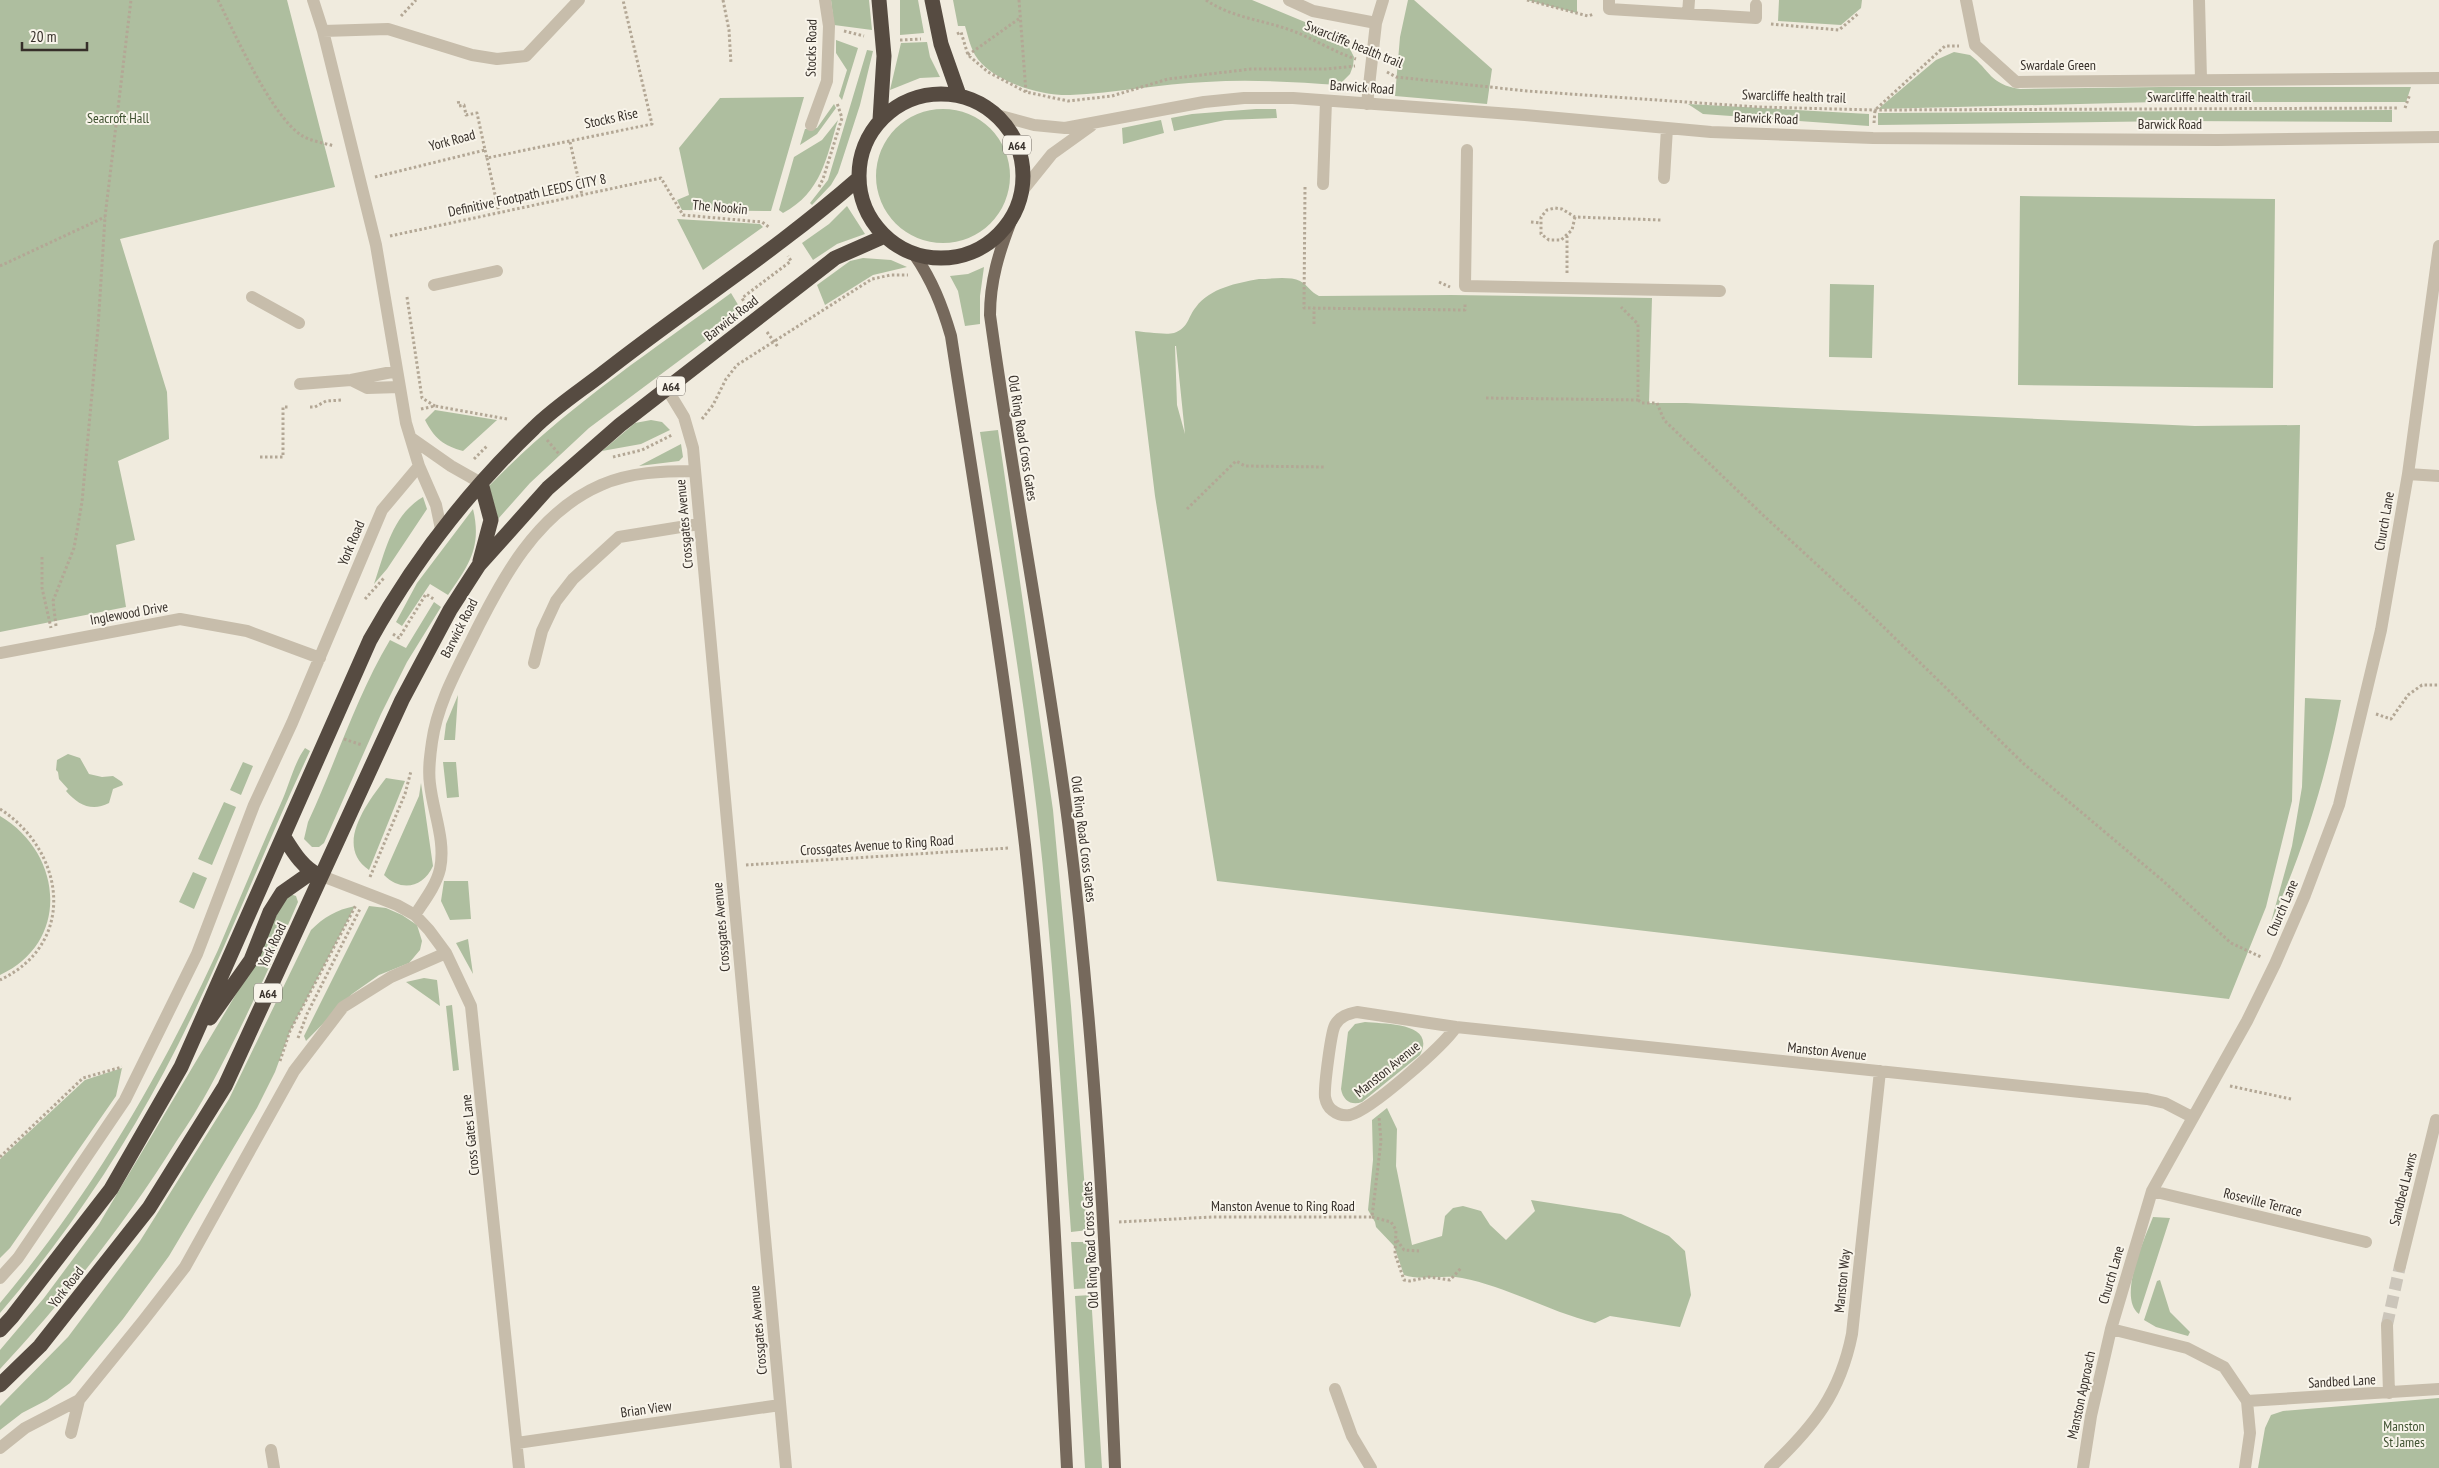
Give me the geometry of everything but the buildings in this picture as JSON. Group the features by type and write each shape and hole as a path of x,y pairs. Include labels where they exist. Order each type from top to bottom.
{"highway":[{"name":"A64","path":"879,0 884,56 880,120"},
{"path":"932,0 940,39 959,95"},
{"name":"A64","path":"933,94 959,95 980,103 997,115 1014,136 1023,162 1023,190 1011,221 984,247 962,256 938,259 914,254 898,247 885,236 871,220 862,200 858,179 862,152 880,120 907,101 933,94"},
{"path":"480,565 491,520 480,483 535,426 662,326 765,256 858,179"},
{"name":"Barwick Road","path":"480,565 508,530 571,468 620,425 835,258 885,236"},
{"name":"York Road","path":"0,1330 110,1189 181,1067 378,625 441,529 480,483"},
{"name":"York Road","path":"0,1385 40,1346 149,1208 225,1086 317,874 379,751 411,682 450,610 480,565"},
{"path":"190,1045 251,960 270,912 282,893 317,874 296,857 284,838"}],"main road":[{"name":"Old Ring Road Cross Gates","path":"1011,221 1001,247 990,289 990,315 1068,821 1087,991 1105,1223 1115,1468"},
{"path":"914,254 929,276 940,300 951,336 992,600 1025,846 1046,1091 1067,1468"}],"street":[{"path":"313,0 323,31 375,239 406,423 419,466 436,504 441,529"},
{"path":"323,31 388,29 472,54 497,59 526,56 579,0"},
{"name":"Stocks Road","path":"811,125 827,81 828,26 825,0"},
{"path":"1289,0 1313,11 1376,23"},
{"path":"1367,104 1376,23 1383,0"},
{"path":"1688,14 1689,0"},
{"path":"1966,0 1975,45"},
{"path":"2199,0 2201,79"},
{"path":"1608,5 1688,14 1756,18 1756,5"},
{"name":"Swardale Green","path":"1975,45 2016,82 2439,78"},
{"name":"Barwick Road","path":"997,115 1034,125 1065,128 1204,102 1244,98 1326,101 1711,132 1873,138 2218,140 2439,137"},
{"path":"1323,184 1326,101"},
{"name":"Barwick Road","path":"1023,190 1052,154 1095,123"},
{"path":"1664,178 1666,128"},
{"path":"1467,150 1465,286 1720,291"},
{"name":"Church Lane","path":"2111,1329 2152,1191 2247,1021 2275,964 2305,895 2339,805 2381,630 2408,474 2439,246"},
{"path":"434,285 497,271"},
{"path":"252,297 299,323"},
{"path":"300,384 351,380 397,371"},
{"path":"351,380 367,388 400,387"},
{"name":"Crossgates Avenue","path":"667,389 688,426 693,448 786,1468"},
{"path":"411,438 451,466 480,483"},
{"name":"York Road","path":"0,1278 18,1258 119,1108 141,1067 197,954 254,805 320,658 382,510 419,466"},
{"name":"Barwick Road","path":"415,915 436,882 442,852 430,783 432,740 449,686 506,573 526,546 564,508 601,485 635,475 694,471"},
{"path":"2408,474 2439,476"},
{"path":"534,663 542,631 556,602 573,579 619,537 699,524"},
{"name":"Inglewood Drive","path":"0,653 180,620 247,631 320,658"},
{"name":"Cross Gates Lane","path":"317,874 364,894 397,905 415,915 446,953 471,1006 519,1468"},
{"path":"0,1448 25,1428 79,1400 184,1267 294,1071 343,1007 391,976 446,953"},
{"name":"Manston Avenue","path":"1456,1027 1449,1038 1377,1099 1350,1114 1337,1113 1327,1104 1325,1091 1333,1030 1342,1017 1357,1012 1456,1027 2146,1099 2165,1103 2192,1117"},
{"name":"Manston Way","path":"1770,1468 1813,1423 1835,1390 1846,1361 1852,1334 1880,1071"},
{"name":"Sandbed Lawns","path":"2400,1266 2436,1120"},
{"name":"Roseville Terrace","path":"2152,1191 2366,1242"},
{"path":"2387,1325 2389,1393"},
{"path":"2111,1329 2187,1348 2224,1367 2247,1401 2250,1433 2245,1468"},
{"name":"Manston Approach","path":"2082,1468 2091,1416 2111,1329"},
{"name":"Sandbed Lane","path":"2247,1401 2389,1393 2439,1388"},
{"path":"1335,1389 1352,1436 1371,1468"},
{"path":"71,1433 79,1400"},
{"name":"Brian View","path":"517,1443 780,1405"},
{"path":"271,1450 274,1468"}],"path":[{"path":"47,611 53,601 74,548 82,502 98,328 105,217 131,0"},
{"path":"218,0 247,57 278,110 301,135 353,152"},
{"name":"Stocks Rise","path":"487,158 652,124 623,0"},
{"path":"723,0 729,30 731,64"},
{"path":"1019,0 1026,92"},
{"name":"Swarcliffe health trail","path":"1206,0 1214,6 1248,19 1290,30 1323,43 1396,76 1527,90 1758,107 1875,110 2398,108"},
{"path":"1527,0 1588,16 1608,5"},
{"path":"1756,18 1769,24 1840,30 1859,13"},
{"path":"968,54 1020,18"},
{"path":"828,26 883,41 940,39 961,32 968,54 988,72 1026,92 1068,101 1112,96 1168,79 1251,69 1327,69 1370,64"},
{"path":"1875,110 1945,46 1975,45"},
{"path":"815,193 823,179 842,118 827,81"},
{"name":"York Road","path":"360,180 485,150 477,112 466,115 464,105 459,106 458,99"},
{"path":"570,142 582,195"},
{"path":"485,150 499,213"},
{"name":"Definitive Footpath LEEDS CITY 8","path":"375,239 661,178 673,199"},
{"path":"1305,184 1304,308 1465,310 1465,286 1450,287 1439,282"},
{"name":"The Nookin","path":"673,199 683,214 762,222 771,229 777,226"},
{"path":"1575,217 1574,226 1567,236 1561,240 1549,240 1541,234 1541,223 1544,213 1555,208 1562,209 1575,217 1661,220"},
{"path":"0,266 105,217"},
{"path":"1531,222 1541,223"},
{"path":"1566,289 1567,236"},
{"path":"607,457 625,456 642,450 704,417 716,394 738,365 872,279 891,275 912,276"},
{"path":"1604,290 1604,303 1618,304 1638,324 1638,400"},
{"path":"407,297 422,398 435,406 507,419"},
{"path":"1314,308 1314,324"},
{"path":"774,341 778,347"},
{"path":"1486,398 1638,400 1642,403 1657,403 1664,420 1864,608 2024,764 2162,880 2231,943 2275,964"},
{"path":"310,407 315,407 326,401 342,400"},
{"path":"260,457 284,457 283,406 289,407"},
{"path":"416,410 435,406"},
{"path":"535,426 571,468"},
{"path":"1187,509 1236,461 1245,466 1324,467"},
{"path":"42,557 42,588 56,642"},
{"path":"378,625 399,638 426,594 450,610"},
{"path":"53,601 56,642"},
{"path":"2362,710 2391,719 2408,695 2422,685 2439,685"},
{"path":"329,734 379,751"},
{"path":"298,1041 298,1035 307,1014 364,894 392,827 405,794 412,764"},
{"path":"0,809 26,828 36,842 50,873 54,906 51,922 36,952 25,965 0,980"},
{"name":"Crossgates Avenue to Ring Road","path":"731,867 1025,846"},
{"path":"278,1066 290,1031 364,894"},
{"path":"0,1157 83,1078 134,1064 141,1067"},
{"path":"2230,1086 2291,1099"},
{"name":"Manston Avenue to Ring Road","path":"1105,1223 1212,1216 1372,1217 1381,1141 1377,1099"},
{"path":"1372,1217 1391,1222 1396,1230 1396,1254 1404,1280 1410,1281 1429,1277 1450,1280 1462,1267"},
{"path":"1396,1239 1404,1250 1418,1251"}],"green space":[{"name":"Seacroft Hall","path":"0,0 287,0 335,187 120,239 167,392 169,439 118,461 135,540 116,545 126,607 0,632"},
{"path":"831,0 869,0 872,30 834,25"},
{"path":"900,0 918,0 924,33 900,35"},
{"path":"953,0 1252,0 1341,37 1347,43 1354,57 1353,66 1350,74 1339,85 1272,81 1223,81 1087,94 1058,95 1045,93 1017,85 992,72 982,64 973,52 965,26 958,26"},
{"path":"1408,0 1414,0 1492,69 1487,104 1395,96 1400,37"},
{"path":"1527,0 1577,0 1577,13"},
{"path":"1779,0 1862,0 1861,8 1841,25 1778,21"},
{"path":"836,40 858,48 842,100 839,96 847,70 836,53"},
{"path":"927,42 930,57 940,77 920,78 890,90 901,43"},
{"path":"867,50 873,51 860,105 838,173 831,185 812,205 810,203 828,180"},
{"path":"1954,52 1970,55 1996,80 2010,87 2020,89 2411,87 2406,102 2157,102 1878,109 1936,60"},
{"path":"804,97 771,211 682,210 677,200 689,195 679,148 720,98"},
{"path":"834,104 836,108 817,134 800,145 805,129 817,128"},
{"path":"1688,104 1869,114 1869,126 1703,114"},
{"path":"943,109 969,114 980,120 990,129 999,139 1005,150 1010,176 1005,202 999,213 990,223 980,232 969,238 943,243 917,238 906,232 896,223 887,213 881,202 876,176 881,150 887,139 896,129 906,120 917,114"},
{"path":"1276,109 1277,118 1225,120 1174,131 1171,118 1192,114"},
{"path":"2392,110 2392,122 2176,121 1878,125 1878,113"},
{"path":"838,120 821,173 806,195 796,205 783,213 779,210 794,157 822,140"},
{"path":"1161,120 1164,133 1123,144 1122,128"},
{"path":"2020,196 2275,199 2273,388 2018,385"},
{"path":"847,206 865,234 837,244 813,260 802,243 829,224"},
{"path":"677,219 760,224 763,227 703,270"},
{"path":"863,258 891,260 907,267 873,275 825,305 817,285 850,261"},
{"path":"984,267 980,296 980,324 965,326 958,291 950,276 968,274"},
{"path":"1259,279 1296,279 1319,296 1451,295 1652,298 1649,403 1686,403 2195,426 2300,425 2292,801 2266,907 2229,999 1217,881 1155,496 1135,331 1170,334 1179,331 1185,325 1193,310 1209,295 1224,287","holes":["1176,346 1185,434 1177,405"]},
{"path":"1830,284 1874,285 1872,358 1829,357"},
{"path":"731,293 743,313 589,428 530,483 498,519 489,486 545,433 575,408 636,361"},
{"path":"435,410 497,420 463,451 445,444 432,432 425,420"},
{"path":"651,420 662,422 670,430 641,444 602,451 635,423"},
{"path":"998,430 1053,810 1071,1006 1088,1230 1071,1232 1043,864 1018,669 980,432"},
{"path":"681,444 683,457 679,461 639,466"},
{"path":"423,497 427,509 387,569 374,584 386,547 397,524 412,505"},
{"path":"473,509 476,534 475,545 468,565 448,595 430,584 402,626 396,622 417,583"},
{"path":"434,602 441,607 407,662 381,714 324,843 319,847 312,847 304,839 308,822 367,684 390,640 406,648"},
{"path":"458,695 455,740 444,740 446,724"},
{"path":"2305,698 2341,700 2313,813 2294,868 2271,922 2292,846 2302,787"},
{"path":"305,748 310,751 221,953 184,1033 147,1104 109,1166 68,1227 0,1313 0,1303 33,1262 94,1177 172,1045 218,950"},
{"path":"68,754 80,758 89,774 102,777 113,776 122,782 123,785 113,789 109,803 97,807 86,806 75,800 66,791 68,789 59,779 56,770 57,760"},
{"path":"243,762 253,766 241,795 230,790"},
{"path":"443,762 456,762 459,797 447,798"},
{"path":"386,778 405,781 369,870 359,860 354,849 354,837 357,824 363,812"},
{"path":"421,783 433,866 424,879 418,883 411,885 397,884 384,875 419,796"},
{"path":"224,802 236,807 212,865 198,859"},
{"path":"0,816 21,832 37,852 46,874 50,897 48,920 39,941 23,960 0,975"},
{"path":"193,872 207,878 194,909 179,902"},
{"path":"444,881 468,881 471,919 450,920 441,901"},
{"path":"290,894 296,896 298,902 245,1019 198,1108 157,1172 94,1260 0,1369 0,1350 44,1298 99,1224 254,964 285,897"},
{"path":"355,906 290,1031 275,1072 257,1108 169,1256 123,1319 70,1383 47,1400 22,1413 0,1430 0,1406 68,1337 140,1241 229,1099 311,930 331,915"},
{"path":"369,906 386,908 402,915 417,925 422,941 420,950 409,963 379,975 352,994 306,1041 304,1036"},
{"path":"468,939 473,974 456,943"},
{"path":"424,978 437,980 440,1006 406,982"},
{"path":"452,1005 459,1070 453,1071 446,1006"},
{"path":"1365,1022 1406,1027 1421,1036 1423,1044 1420,1055 1362,1102 1351,1103 1344,1097 1341,1089 1348,1032 1355,1024"},
{"path":"122,1068 116,1096 10,1248 0,1258 0,1159 85,1080"},
{"path":"1387,1108 1397,1129 1396,1166 1412,1245 1442,1236 1445,1216 1453,1208 1463,1206 1481,1211 1490,1225 1506,1240 1535,1211 1531,1200 1621,1214 1669,1236 1685,1251 1691,1295 1680,1327 1610,1316 1595,1323 1562,1313 1479,1282 1455,1277 1410,1277 1404,1275 1394,1246 1376,1227 1368,1210 1373,1160 1372,1120"},
{"path":"2153,1217 2170,1218 2139,1314 2133,1306 2131,1295 2132,1281 2139,1252"},
{"path":"1071,1242 1088,1242 1092,1288 1074,1289"},
{"path":"2160,1280 2170,1312 2190,1332 2188,1336 2156,1327 2144,1320 2157,1281"},
{"path":"1091,1295 1102,1468 1085,1468 1075,1296"},
{"name":"Manston St James","path":"2439,1398 2439,1468 2258,1468 2265,1428 2271,1415 2283,1411"}],"tunnel":[{"path":"2387,1325 2400,1266"}]}
